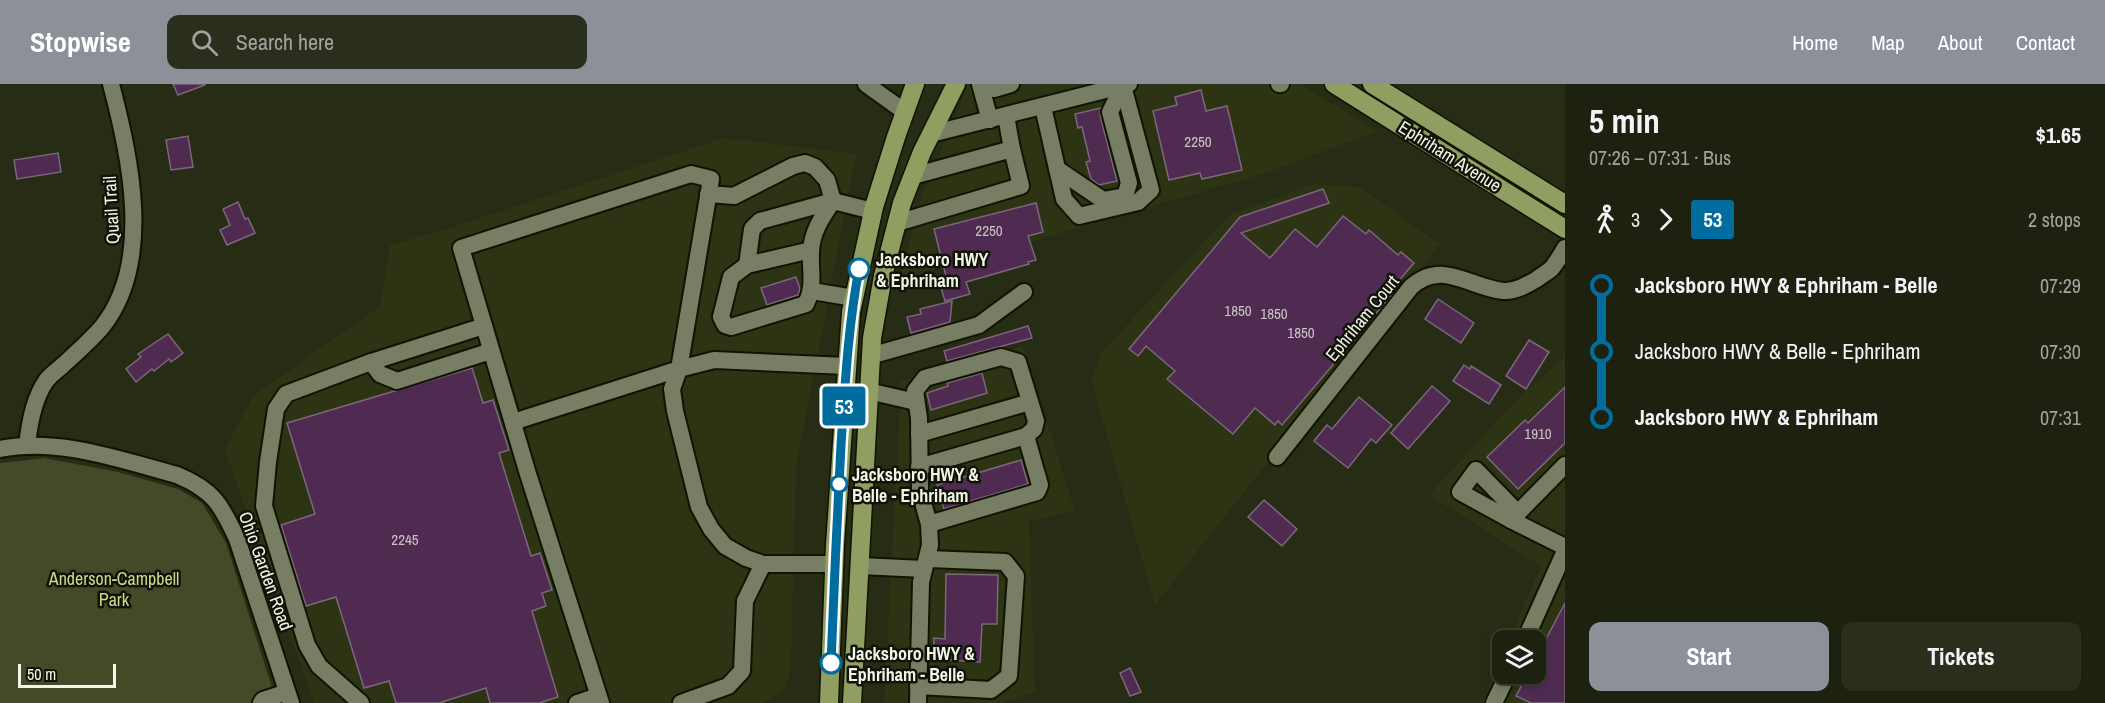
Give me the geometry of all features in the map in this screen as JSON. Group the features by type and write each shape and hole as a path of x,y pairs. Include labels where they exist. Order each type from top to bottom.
{"main road":[{"path":"829,703 834,564 846,366 854,298 873,211 915,84"},
{"path":"852,703 872,338 883,276 897,223 922,152 956,84"},
{"name":"Ephriham Avenue","path":"1334,84 1565,229"},
{"path":"1359,84 1429,127 1440,127"},
{"name":"Ephriham Avenue","path":"1372,84 1565,204"},
{"path":"896,136 922,152"},
{"path":"834,564 860,566"}],"street":[{"name":"Quail Trail","path":"27,446 29,423 46,381 103,325 119,298 127,277 132,253 134,224 125,138 111,84"},
{"path":"866,84 905,112"},
{"path":"897,223 1021,186 1012,149 980,84"},
{"path":"985,84 994,89 1011,84"},
{"path":"931,134 1126,85"},
{"path":"1043,106 1064,200 1079,216 1138,202 1151,190 1126,85"},
{"path":"1057,169 1103,200 1125,196 1129,183 1110,112 1126,85"},
{"path":"913,176 1012,149"},
{"path":"708,194 734,196 794,166 806,163 815,167 827,180 833,201"},
{"path":"577,703 600,700 461,248 691,174 711,179 679,369 672,389 699,507 711,529 725,546 746,558 763,564 834,564"},
{"path":"747,265 752,229 760,221 833,201 873,211"},
{"path":"811,250 747,265 731,277 721,317 725,325 731,327 806,304 812,291 811,250 819,221 833,201"},
{"name":"Ephriham Court","path":"1277,457 1420,278 1443,274 1488,288 1504,291 1516,290 1551,269 1565,248"},
{"path":"812,291 854,298"},
{"path":"870,356 979,325 1024,292"},
{"path":"361,703 319,666 308,645 264,506 276,409 286,394 371,362 484,326"},
{"path":"371,362 380,374 398,381 491,351"},
{"path":"860,566 926,564 1005,562 1016,576 1009,676 991,690 918,695 921,582 926,564 930,545 929,524 920,492 919,466 920,434 915,391 925,378 1001,357 1018,362 1036,421 1034,429 1026,436 919,466"},
{"path":"513,422 714,360 846,366"},
{"path":"868,390 916,402"},
{"path":"920,434 1030,402"},
{"path":"929,524 1037,492 1040,484 1026,436"},
{"name":"Ohio Garden Road","path":"0,449 27,446 69,448 177,475 213,496 226,514 237,539 289,697"},
{"path":"1529,630 1565,549 1514,516 1565,465"},
{"path":"681,703 728,686 742,671 745,601 763,564"},
{"path":"1494,703 1503,684"},
{"path":"261,703 263,700 289,697"}],"shaded area":[{"path":"969,84 1300,84 1377,131 1266,173 899,280 922,195"},
{"path":"724,138 856,154 796,467 791,670 784,691 762,703 314,703 225,450 253,396 380,306 390,245 434,233"},
{"path":"1314,184 1359,187 1440,244 1155,605 1091,380 1102,352 1229,215"},
{"path":"1023,346 1075,511 1029,521 1035,692 1002,703 884,703 901,381"},
{"path":"1565,357 1565,703 1482,703 1492,680 1492,684 1546,684 1546,630 1513,630 1541,566 1429,495 1516,400"}],"green space":[{"name":"Anderson-Campbell Park","path":"44,458 118,472 178,489 202,503 226,543 277,703 0,703 0,463"}],"building":[{"path":"173,84 205,84 205,85 178,95"},
{"path":"1201,90 1206,111 1227,106 1242,170 1202,179 1200,173 1169,180 1153,111 1177,105 1175,97"},
{"path":"1101,108 1100,115 1117,181 1099,185 1091,179 1086,162 1090,161 1082,127 1078,128 1075,114"},
{"path":"188,136 193,167 171,170 166,140"},
{"path":"58,153 61,172 17,179 14,160"},
{"path":"1323,189 1329,203 1241,233 1270,258 1295,229 1317,247 1343,216 1366,234 1369,230 1398,255 1401,252 1414,263 1394,286 1397,288 1381,308 1282,425 1278,421 1275,425 1255,408 1233,434 1167,379 1175,371 1146,346 1138,356 1129,349 1240,217"},
{"path":"238,202 245,219 248,218 255,233 227,245 220,230 230,225 223,209"},
{"path":"1036,203 1043,232 1028,236 1036,260 966,282 970,294 945,301 938,278 946,276 934,229"},
{"path":"796,277 800,289 798,295 767,305 761,288"},
{"path":"1438,299 1474,323 1461,343 1425,319"},
{"path":"952,301 950,322 911,333 907,317 921,314 920,309"},
{"path":"1028,326 1032,338 947,361 944,351"},
{"path":"168,334 183,353 171,362 169,359 154,371 152,369 136,382 126,369 141,357 138,354"},
{"path":"1529,340 1549,352 1526,389 1506,376"},
{"path":"1464,365 1470,369 1471,366 1501,385 1489,404 1453,381"},
{"path":"472,368 483,403 493,400 509,450 499,453 531,556 540,553 552,590 542,593 546,606 532,611 558,697 539,703 490,703 486,688 439,703 396,703 389,681 364,688 336,597 306,606 281,525 315,514 287,423"},
{"path":"982,373 987,393 931,410 927,393 948,386 947,383"},
{"path":"1432,386 1450,401 1408,449 1391,433"},
{"path":"1565,387 1565,443 1518,489 1487,457 1525,420 1528,423"},
{"path":"1359,397 1392,425 1376,443 1371,439 1348,468 1314,441 1327,425 1332,429"},
{"path":"1021,460 1028,484 944,509 937,485"},
{"path":"1264,500 1297,529 1282,546 1248,517"},
{"path":"946,574 998,575 997,624 982,624 980,662 933,659 934,638 945,639"},
{"path":"1565,603 1565,703 1531,703 1516,696 1523,684 1546,684 1546,639"},
{"path":"1130,668 1141,692 1130,696 1120,673"}],"bus line":[{"name":"53","path":"831,663 835,545 846,366 851,312 859,269"}],"place":[{"name":"Jacksboro HWY & Ephriham","path":"859,269"},
{"name":"Jacksboro HWY & Belle - Ephriham","path":"839,484"},
{"name":"Jacksboro HWY & Ephriham - Belle","path":"831,663"}]}
